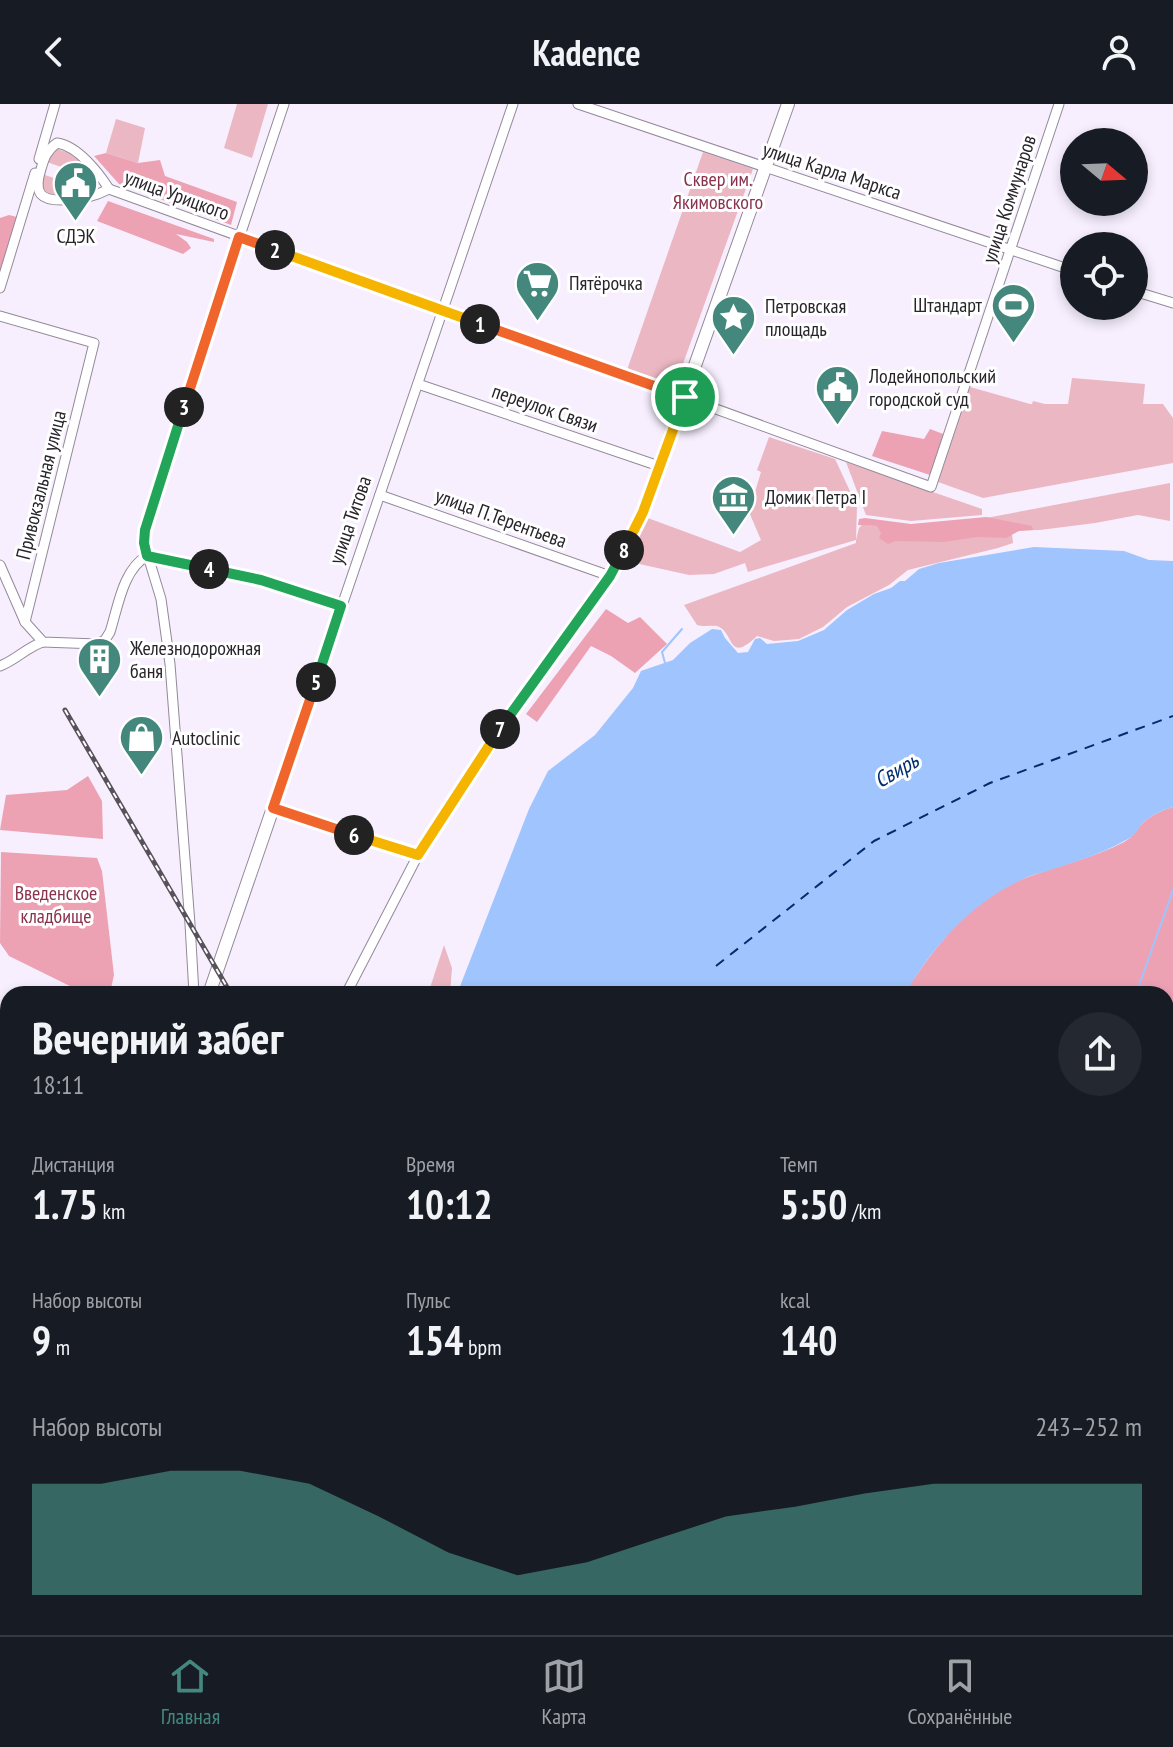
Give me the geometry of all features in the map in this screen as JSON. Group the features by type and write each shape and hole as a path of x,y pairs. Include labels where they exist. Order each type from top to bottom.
{"main road":[{"path":"273,808 418,855 509,717 610,576 643,512 788,104"},
{"name":"улица Титова","path":"212,986 273,808"}],"street":[{"path":"0,288 55,104"},
{"path":"193,986 175,711 161,599 144,543 149,516 284,104"},
{"name":"улица Титова","path":"273,808 513,104"},
{"name":"улица Карла Маркса","path":"578,104 1060,266"},
{"name":"улица Коммунаров","path":"931,487 1059,104"},
{"path":"49,124 54,144"},
{"path":"54,144 68,145 96,170 109,189 87,198 45,198 37,188 45,155 54,144"},
{"name":"улица Урицкого","path":"109,189 931,487"},
{"path":"25,205 41,194"},
{"path":"1148,295 1173,303"},
{"name":"Привокзальная улица","path":"0,316 94,343 25,622"},
{"name":"переулок Связи","path":"418,384 659,466"},
{"name":"улица П.Терентьева","path":"380,495 610,576"},
{"path":"0,666 43,642 97,644 105,640 130,572 138,561 147,556 261,580 341,606"},
{"name":"Привокзальная улица","path":"0,565 25,622"},
{"path":"25,622 43,642"},
{"path":"350,986 418,855"}],"green space":[{"path":"237,104 268,104 252,158 224,148"},
{"path":"116,119 145,128 138,163 106,153"},
{"path":"57,149 69,153 94,173 93,178 68,163 64,168 47,162 50,153"},
{"name":"Сквер им. Якимовского","path":"703,152 753,169 675,386 627,370"},
{"path":"106,153 138,163 160,160 165,176 237,202 231,225 119,184 94,156"},
{"path":"42,174 60,180 60,186 81,190 82,187 89,189 88,192 51,194 44,189"},
{"path":"108,201 214,239 214,242 176,234 191,248 183,254 97,221"},
{"path":"9,215 21,218 0,288 0,218"},
{"path":"1072,378 1145,384 1143,404 1163,404 1173,418 1173,463 983,498 938,482 970,387 1030,404 1033,401 1068,404"},
{"path":"930,429 946,435 930,475 872,456 882,431 924,439"},
{"path":"769,437 835,459 857,506 856,540 748,572 745,563 714,574 689,575 626,561 645,517 740,552 761,540 749,512 761,472 757,470"},
{"path":"846,462 982,509 982,515 911,521 866,515"},
{"path":"1170,483 1170,521 1138,515 1040,530 1001,531 986,518"},
{"path":"986,517 1032,526 1033,530 1019,531 1006,538 896,541 888,544 879,538 881,533 877,526 858,525 859,519 865,518 911,524"},
{"path":"862,525 1012,534 1013,543 908,570 889,585 847,607 823,627 799,639 774,641 757,636 741,648 736,647 723,629 697,625 684,605 856,543"},
{"path":"606,609 628,623 640,617 667,644 635,673 591,646 537,722 526,714"},
{"path":"88,776 102,801 103,839 0,830 6,795 67,790"},
{"path":"1173,807 1173,986 910,986 943,940 988,898 1025,878 1124,842 1160,812"},
{"name":"Введенское кладбище","path":"1,852 97,858 102,871 114,975 112,986 70,986 9,956 0,943"},
{"path":"444,945 452,968 451,986 431,986"}],"water":[{"name":"Свирь","path":"1034,547 1124,551 1149,560 1173,561 1173,807 1152,816 1133,836 1115,846 1024,878 985,901 954,928 910,986 460,986 529,809 548,771 595,735 633,688 641,671 673,660 690,643 712,629 721,630 738,653 748,652 755,639 760,638 767,644 798,641 824,630 847,610 905,581 919,569"}],"waterway":[{"path":"665,663 662,652 682,629"},
{"path":"1139,986 1173,890"}],"ferry route":[{"path":"716,966 874,841 990,783 1173,716"}],"railway":[{"path":"65,710 226,986"}],"place":[{"name":"СДЭК","path":"76,223"},
{"name":"Пятёрочка","path":"538,322"},
{"name":"Штандарт","path":"1013,344"},
{"name":"Петровская площадь","path":"734,357"},
{"name":"Лодейнопольский городской суд","path":"838,426"},
{"name":"Домик Петра I","path":"734,536"},
{"name":"Железнодорожная баня","path":"99,698"},
{"name":"Autoclinic","path":"141,777"}],"route":[{"path":"239,237 685,397 643,512 618,563 476,765 418,855 273,808 341,606 261,580 147,556 144,543 149,516 239,237"}]}
